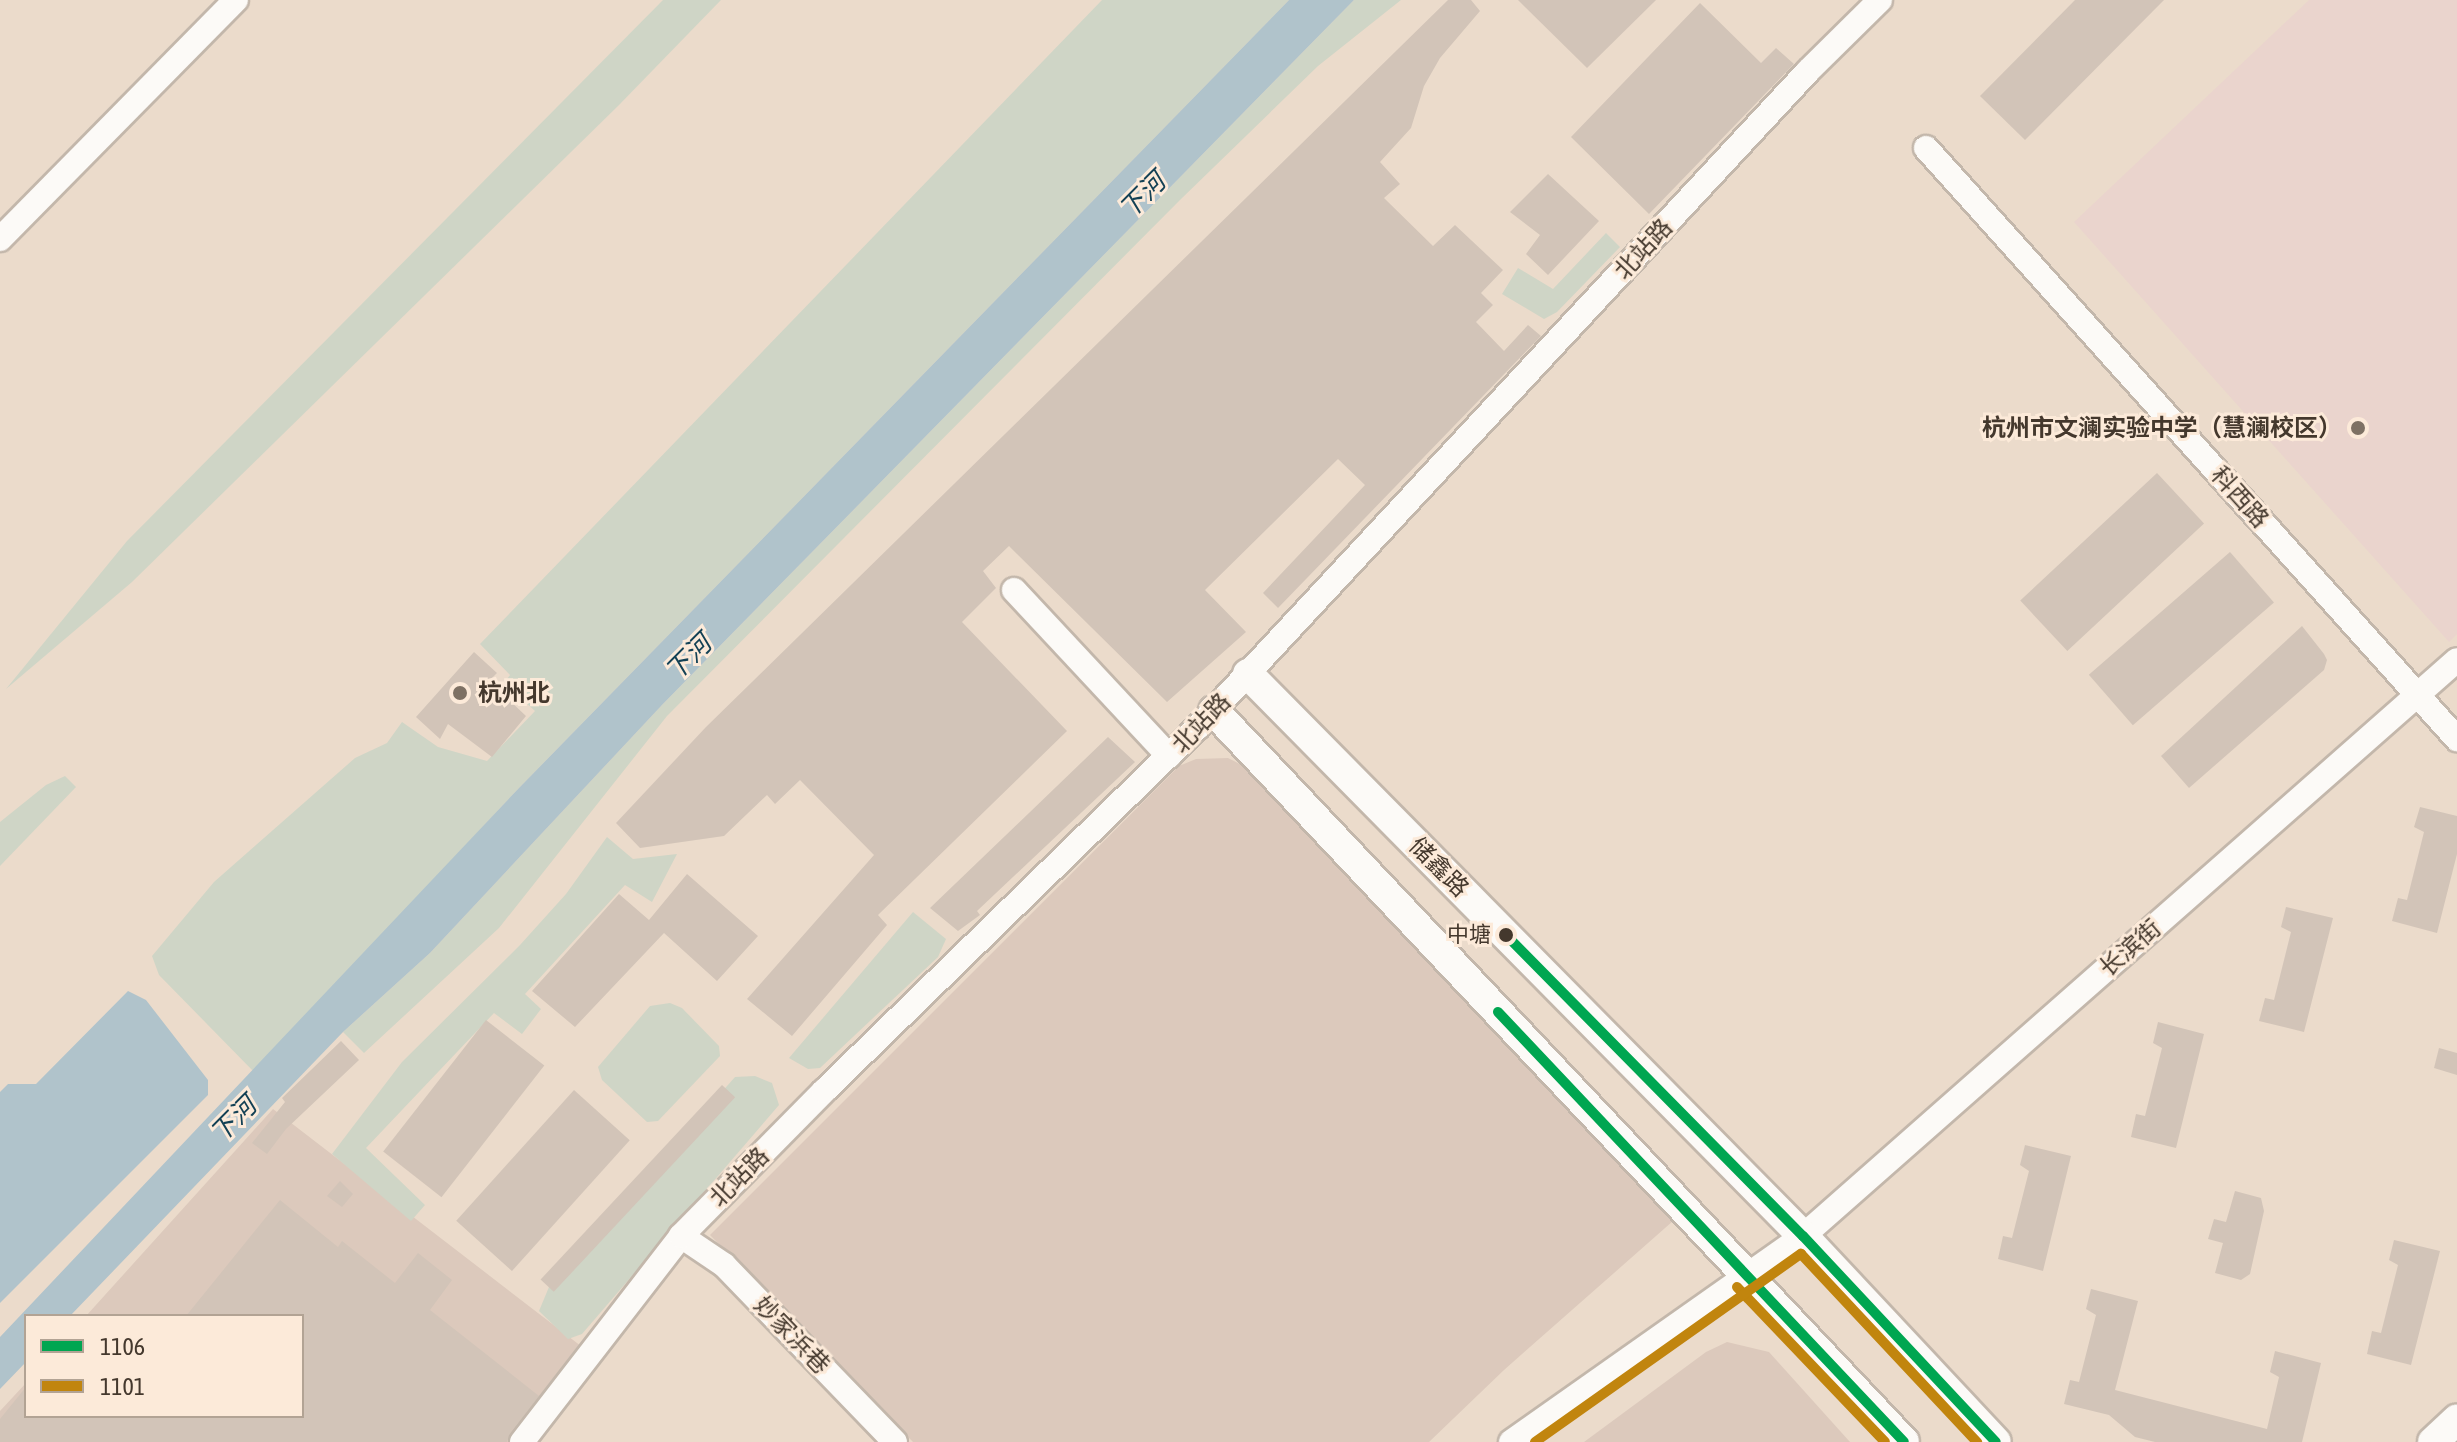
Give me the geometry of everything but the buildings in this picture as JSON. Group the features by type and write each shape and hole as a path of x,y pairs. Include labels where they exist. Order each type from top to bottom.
{"street":[{"path":"0,239 236,0"},
{"name":"北站路","path":"522,1442 681,1236 824,1091 1214,711 1808,71 1880,0"},
{"name":"科西路","path":"1926,148 2457,739"},
{"path":"1014,590 1169,756"},
{"name":"长滨街","path":"1511,1442 1803,1236 2457,660"},
{"name":"储鑫路","path":"1248,674 1803,1236 1996,1442"},
{"path":"1214,711 1904,1442"},
{"name":"妙家浜巷","path":"681,1236 724,1265 895,1442"},
{"path":"2433,1442 2457,1420"}],"shaded area":[{"name":"杭州市文澜实验中学（慧澜校区）","path":"2309,0 2457,0 2457,634 2449,642 2074,222"},
{"path":"1228,758 1267,778 1677,1176 1673,1221 1504,1370 1429,1442 913,1442 710,1235 1179,766 1196,759"},
{"path":"273,1109 590,1353 519,1442 0,1442 0,1411 24,1385 24,1418 304,1418 304,1314 88,1314"},
{"path":"1727,1342 1769,1352 1850,1442 1584,1442 1706,1352"}],"green space":[{"path":"663,0 721,0 619,105 132,582 6,689 127,541"},
{"path":"1102,0 1289,0 517,790 254,1072 159,975 152,956 214,882 355,758 387,743 402,722 438,747 487,761 535,711 504,683 510,675 480,644"},
{"path":"1354,0 1401,0 1318,66 1180,200 667,716 499,928 364,1053 343,1032 430,953 662,705"},
{"path":"1606,233 1620,247 1557,312 1544,319 1502,294 1518,268 1553,289"},
{"path":"65,776 76,787 0,866 0,822 46,785"},
{"path":"607,837 633,859 677,854 652,902 625,885 525,994 541,1009 522,1034 494,1013 366,1148 425,1205 411,1221 332,1154 402,1062 520,945 566,894"},
{"path":"913,912 946,939 938,957 820,1068 808,1069 789,1058"},
{"path":"670,1003 682,1008 719,1046 720,1056 658,1121 647,1122 602,1080 598,1067 650,1006"},
{"path":"755,1076 772,1083 779,1105 582,1334 568,1339 539,1311 549,1287 735,1077"}],"water":[{"name":"下河","path":"1289,0 1354,0 662,705 430,953 343,1032 72,1314 24,1314 24,1364 0,1389 0,1337 517,790"},
{"path":"128,991 146,1000 208,1080 208,1095 0,1303 0,1092 8,1084 36,1084"}],"transit line":[{"name":"1106","path":"1506,935 1803,1236 1996,1442"},
{"name":"1106","path":"1498,1012 1904,1442"},
{"name":"1101","path":"1535,1442 1801,1254 1977,1442"},
{"name":"1101","path":"1737,1287 1885,1442"}],"place":[{"name":"杭州市文澜实验中学（慧澜校区）","path":"2358,428"},
{"name":"杭州北","path":"460,693"},
{"name":"中塘","path":"1506,935"}]}
